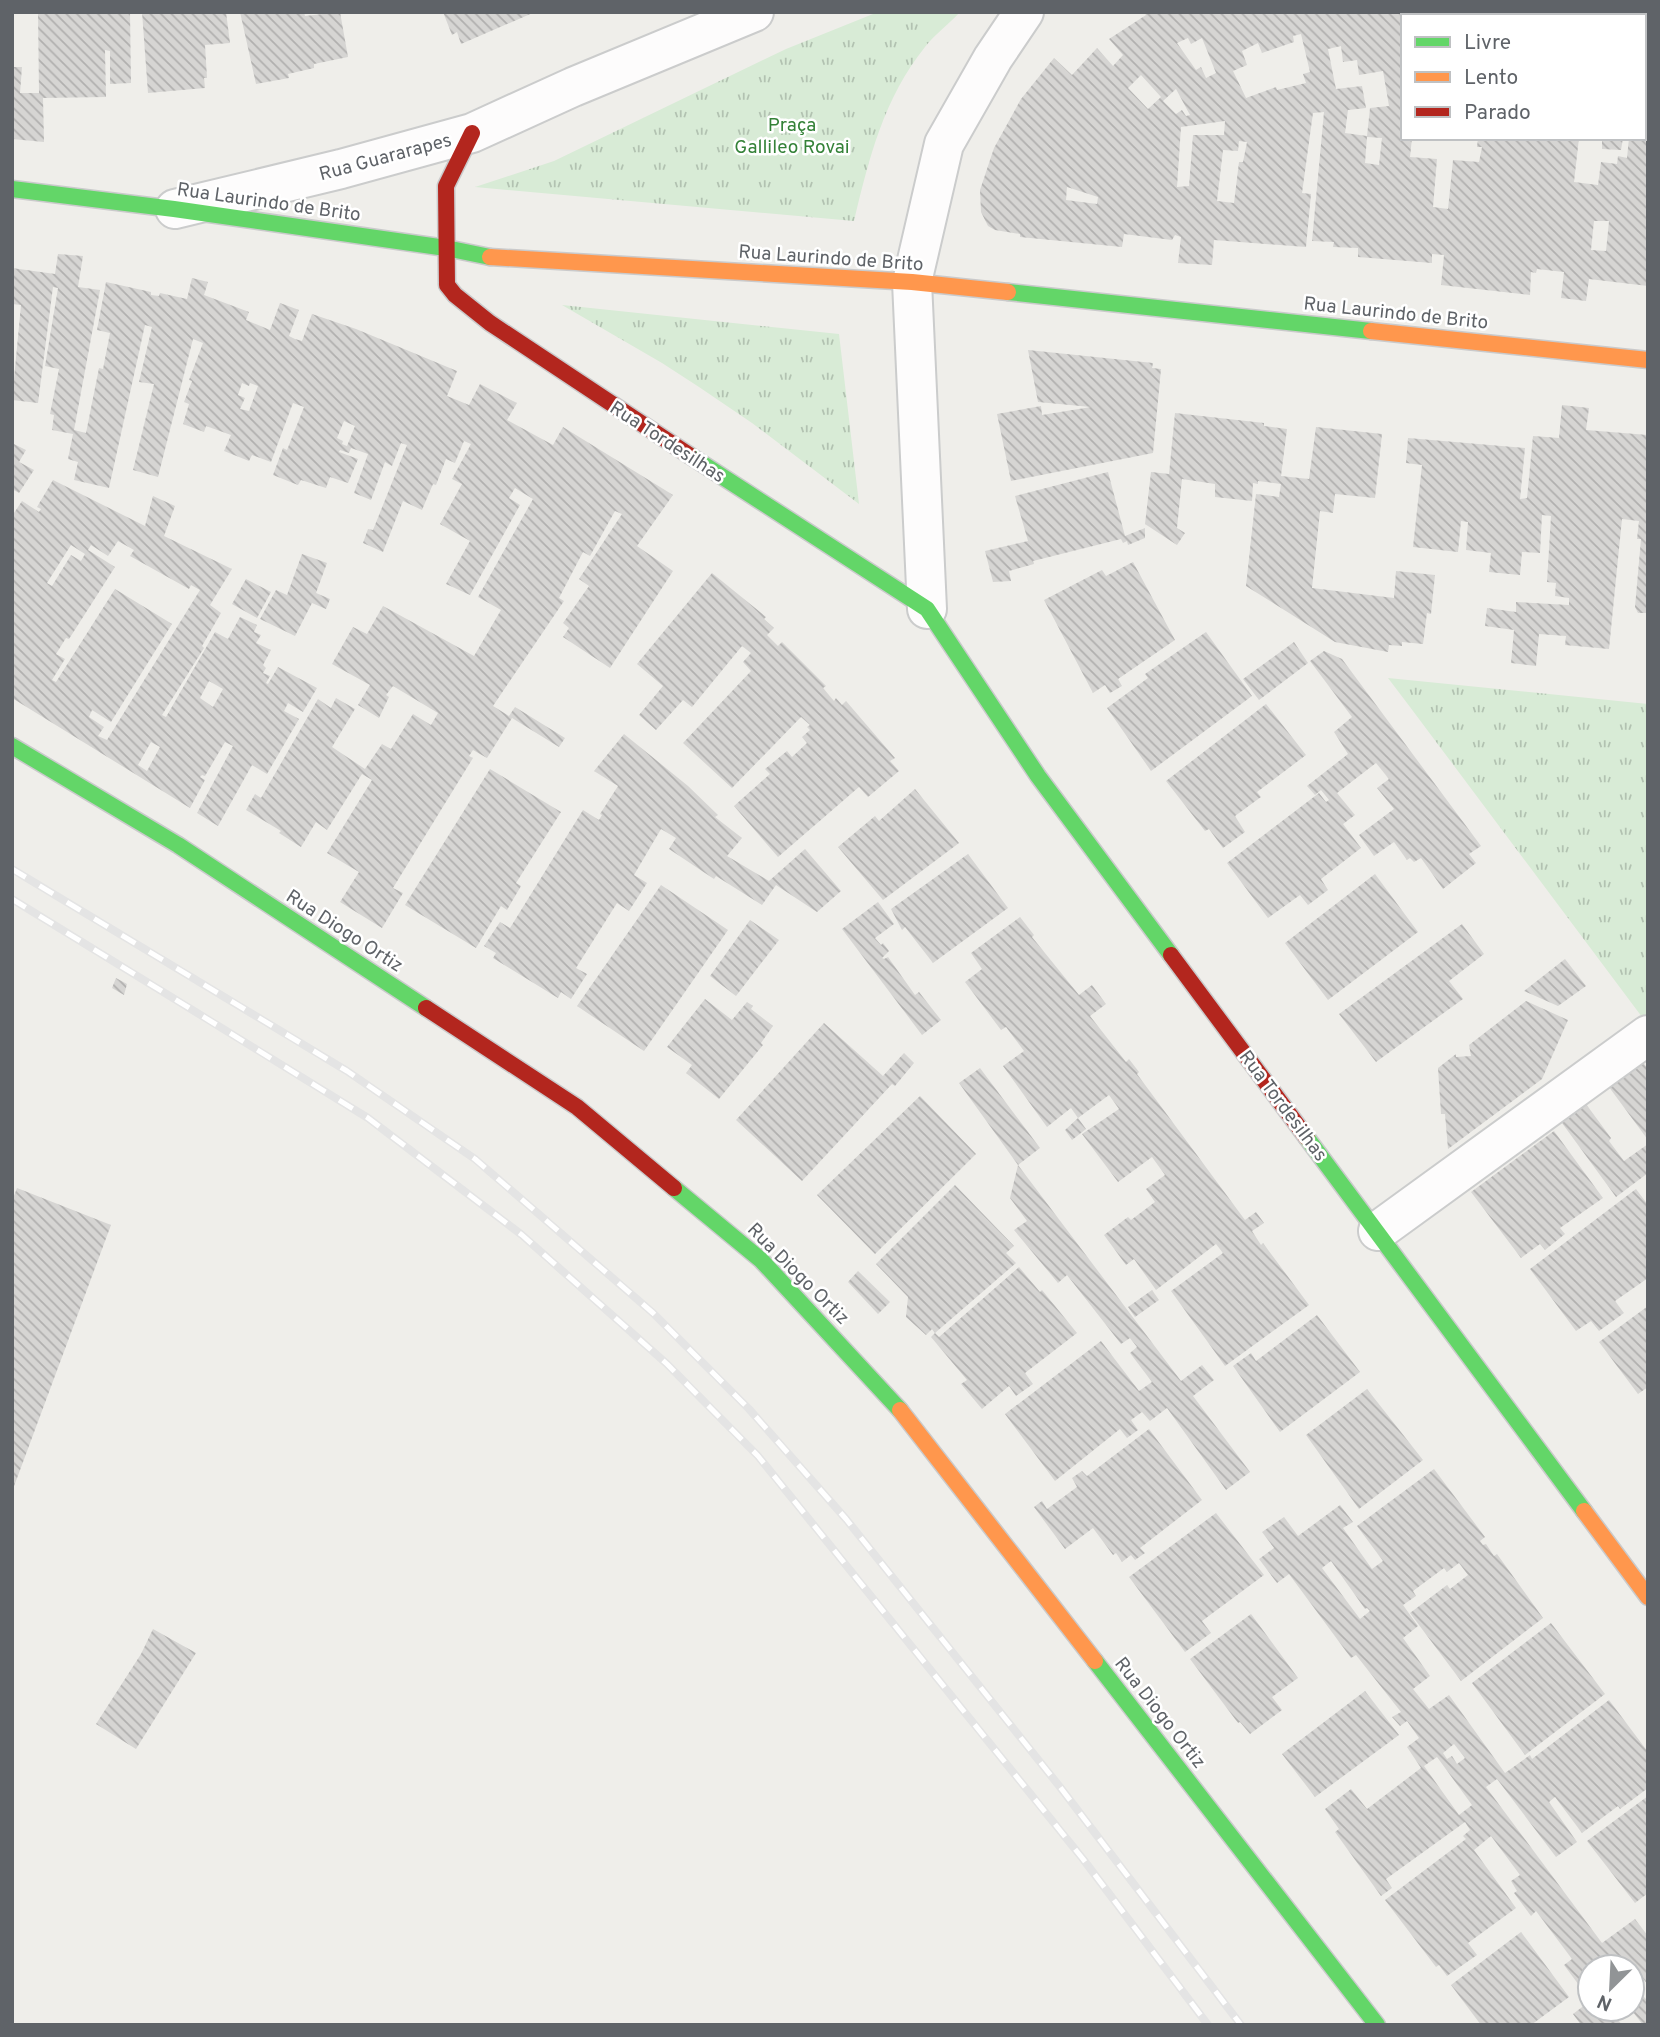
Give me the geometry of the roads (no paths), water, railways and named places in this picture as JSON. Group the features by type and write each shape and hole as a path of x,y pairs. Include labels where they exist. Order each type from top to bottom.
{"street":[{"name":"Rua Guararapes","path":"174,209 341,169 472,133 573,87 754,12"},
{"path":"927,609 912,282 944,145 993,58 1024,12"},
{"name":"Rua Guararapes","path":"446,248 446,186 472,133"},
{"name":"Rua Laurindo de Brito","path":"12,189 446,248 493,258 912,282 1648,360"},
{"name":"Rua Tordesilhas","path":"446,248 447,285 455,295 491,323 631,418 927,609 1038,776 1648,1597"},
{"name":"Rua Diogo Ortiz","path":"12,746 178,845 577,1107 761,1260 898,1407 1377,2025"},
{"path":"1378,1231 1638,1042"}],"railway":[{"path":"12,869 347,1071 475,1159 653,1313 749,1409 846,1519 1060,1787 1241,2025"},
{"path":"12,899 368,1118 522,1235 667,1364 758,1456 1083,1859 1208,2025"}],"park label":[{"name":"Praça Gallileo Rovai","path":"792,135"}]}
